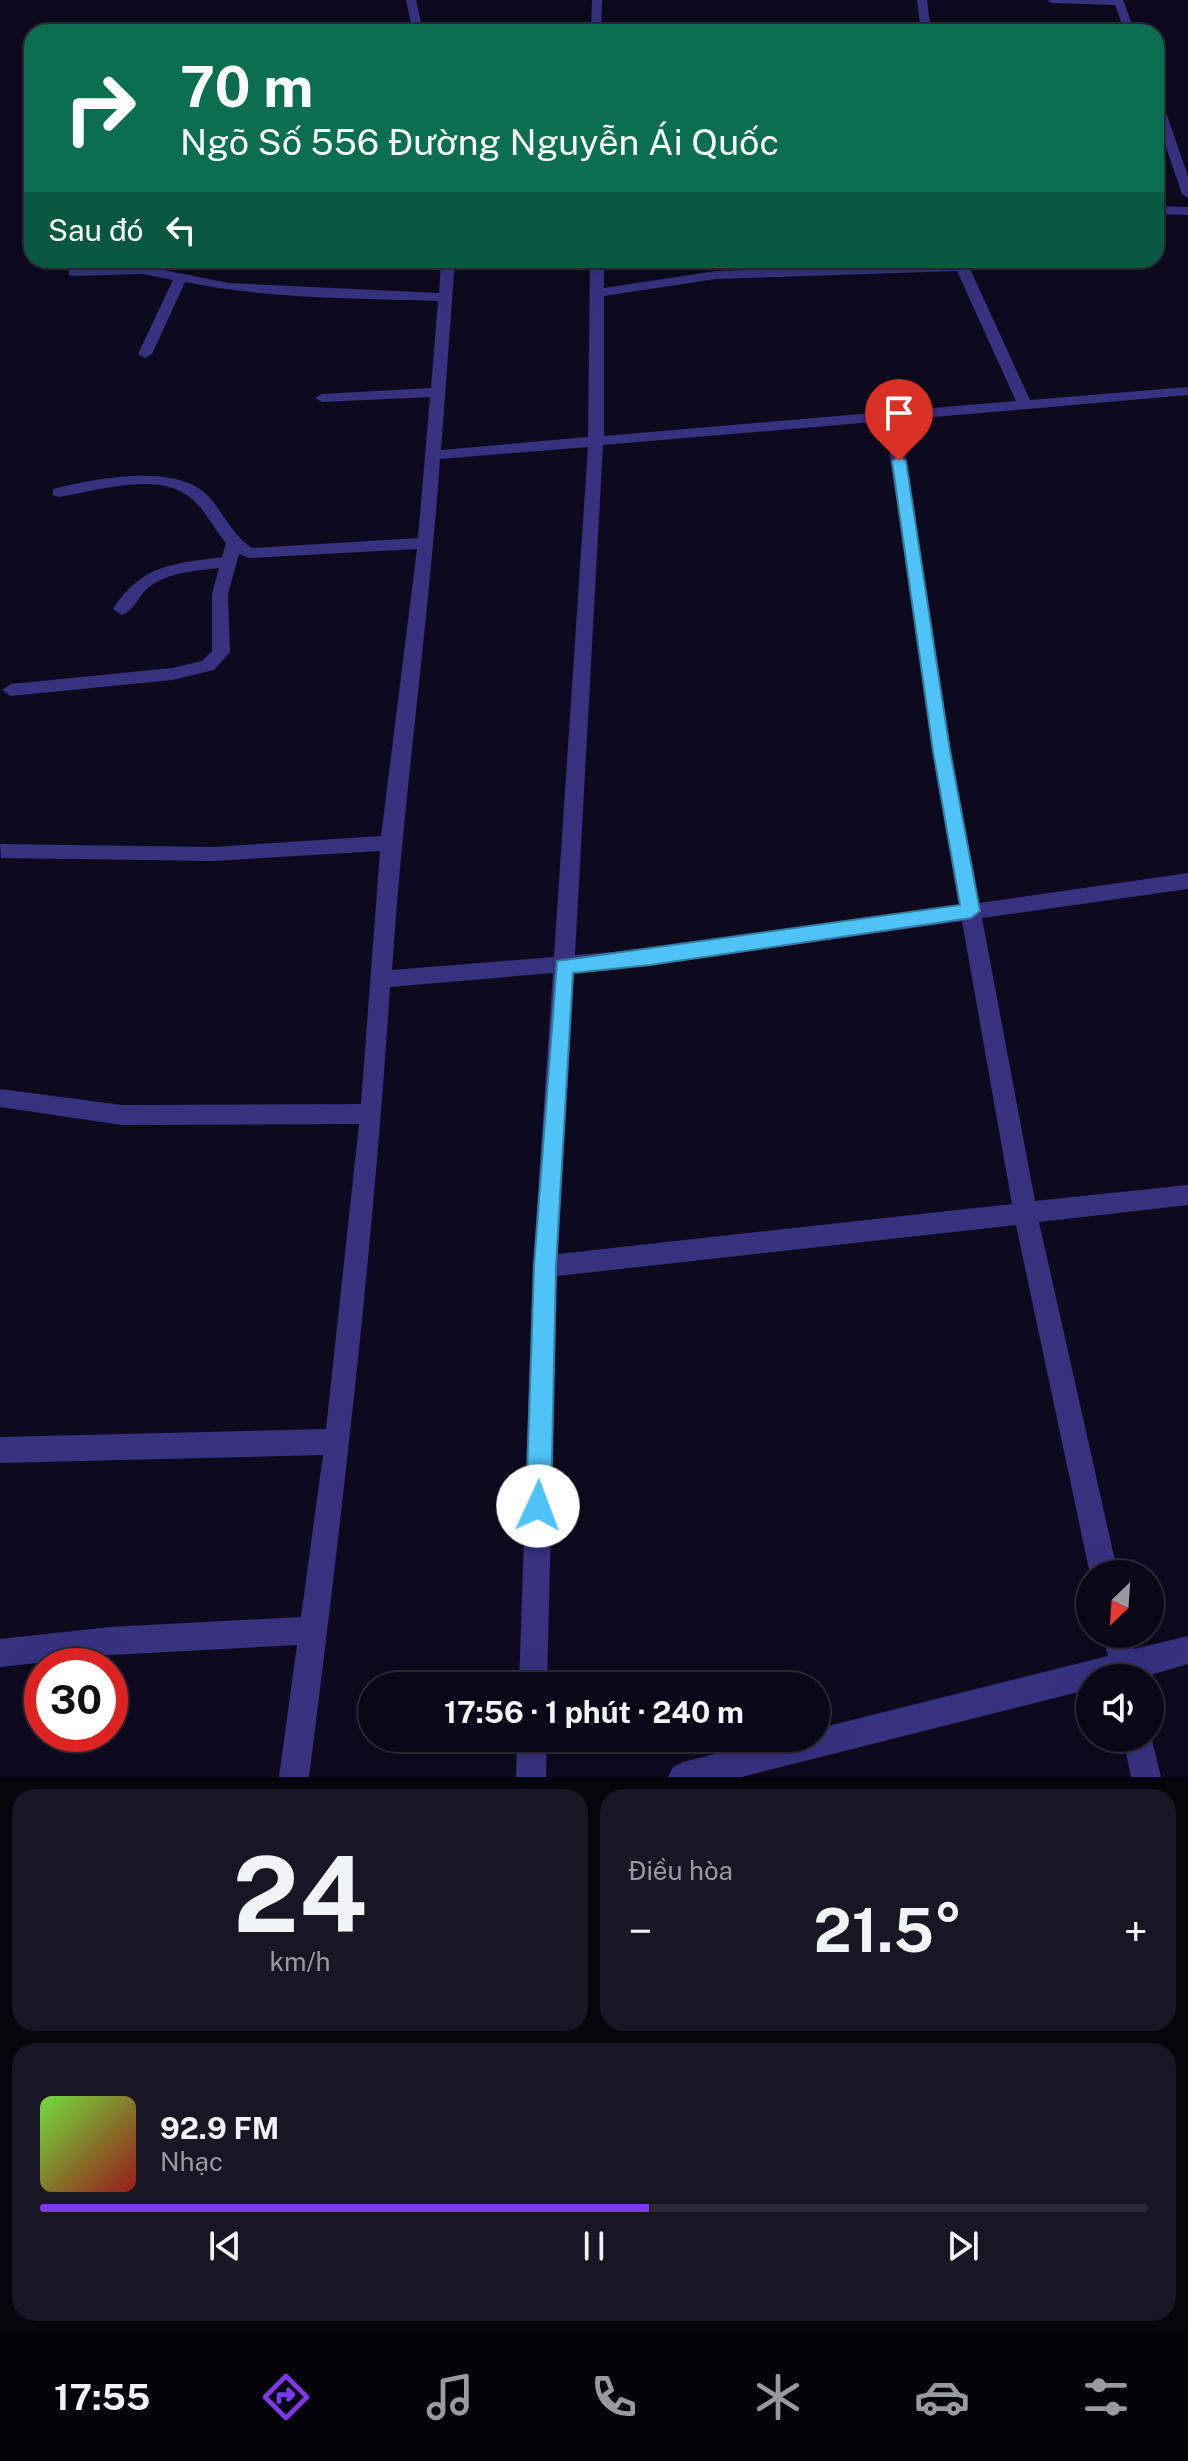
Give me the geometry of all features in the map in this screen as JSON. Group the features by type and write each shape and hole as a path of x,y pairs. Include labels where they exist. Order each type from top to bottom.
{"street":[{"path":"411,0 416,24"},
{"path":"596,24 597,0"},
{"path":"922,0 925,24"},
{"path":"1052,0 1119,1 1127,24"},
{"path":"1164,124 1188,194"},
{"path":"1164,210 1188,211"},
{"path":"294,1777 338,1442 371,1114 390,843 426,543 448,268"},
{"path":"533,1672 545,1266 596,439 597,268"},
{"path":"595,293 716,275 872,268"},
{"path":"963,268 1024,403"},
{"path":"74,272 143,270 277,291 446,297"},
{"path":"145,354 181,277"},
{"path":"434,455 891,413 1188,391"},
{"path":"322,398 439,392"},
{"path":"891,413 942,751 1025,1212 1101,1560"},
{"path":"11,690 172,674 208,666 221,652 220,594 230,553 199,495 168,481 59,492"},
{"path":"122,609 130,594 147,578 230,553 262,555 426,543"},
{"path":"1,851 213,854 390,843"},
{"path":"380,979 650,957 1188,881"},
{"path":"0,1098 122,1115 371,1114"},
{"path":"545,1266 1188,1195"},
{"path":"0,1450 338,1442"},
{"path":"0,1653 110,1641 314,1630"},
{"path":"1148,1664 1188,1650"},
{"path":"683,1777 1076,1684"},
{"path":"531,1777 532,1752"},
{"path":"1141,1752 1146,1777"}],"route":[{"path":"538,1506 545,1266 564,966 821,934 971,911 942,751 899,461"}]}
